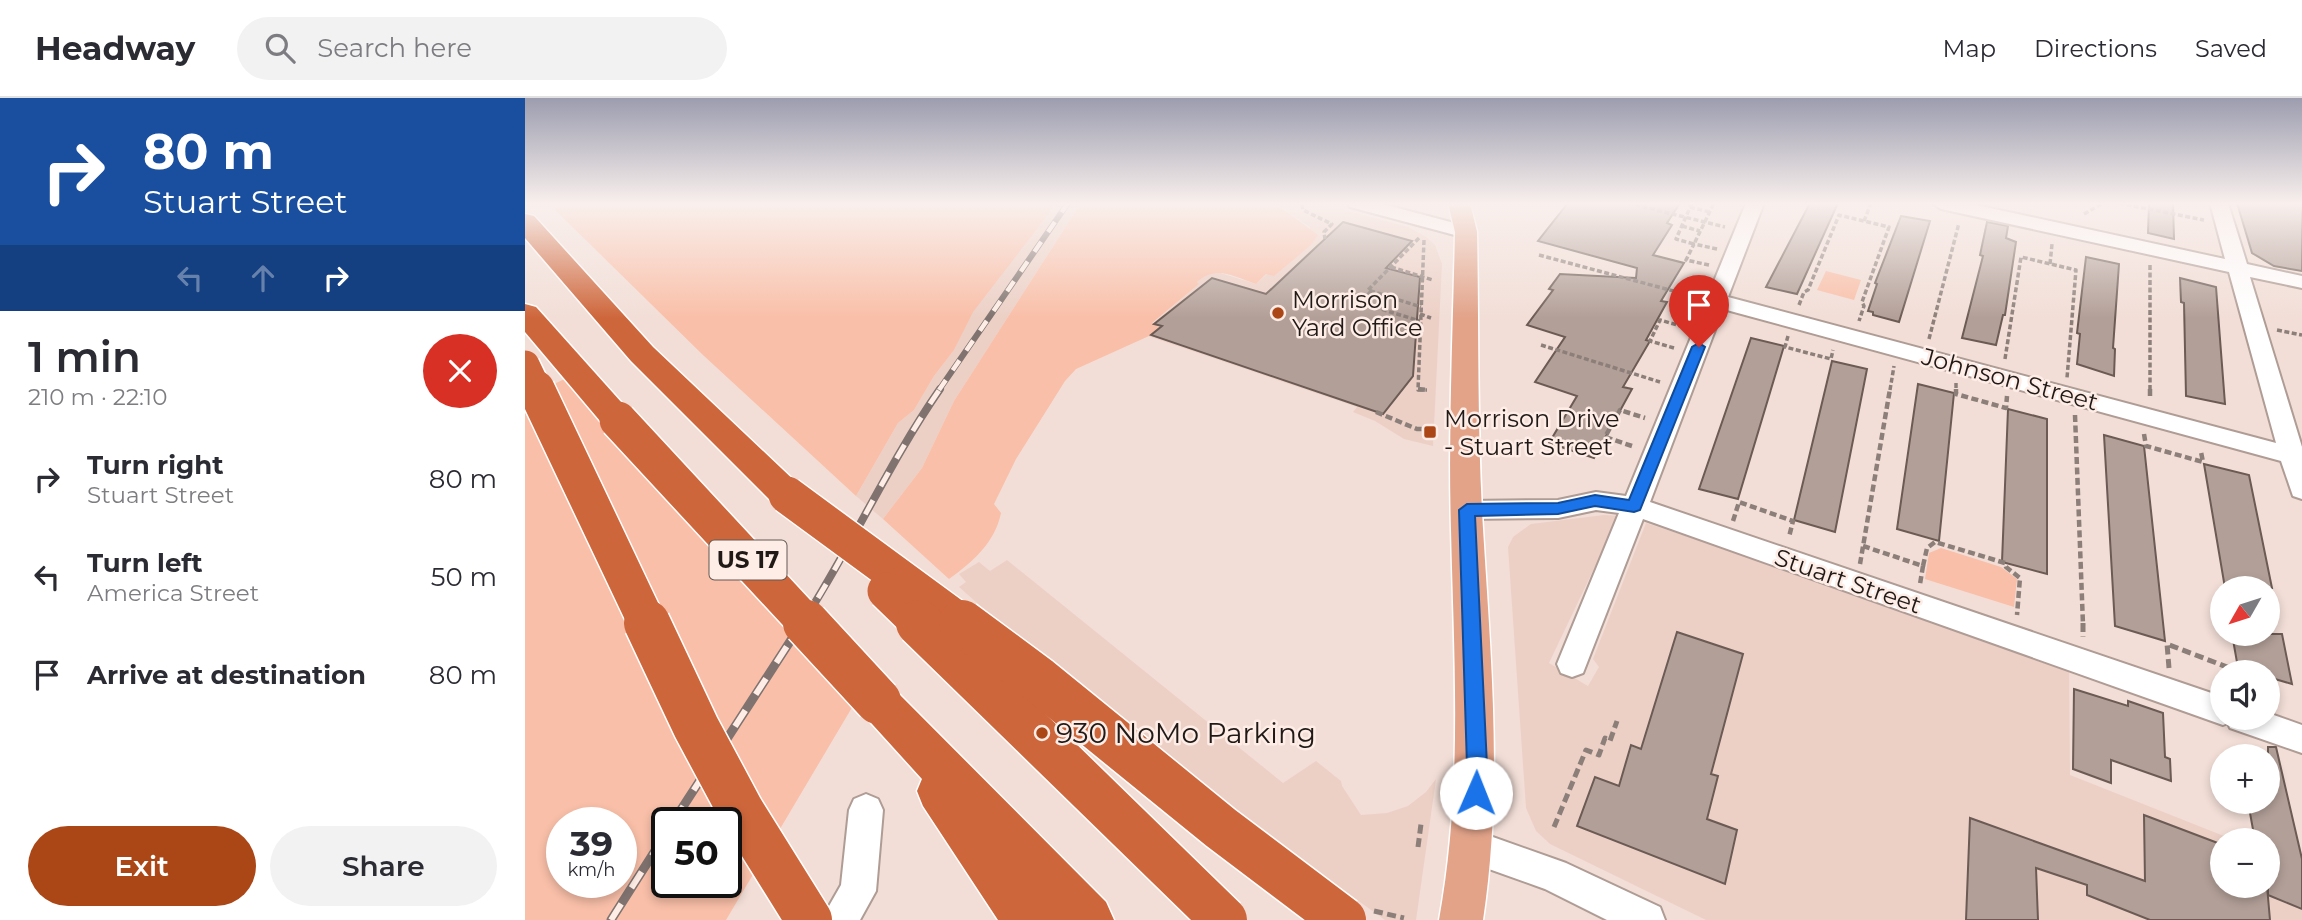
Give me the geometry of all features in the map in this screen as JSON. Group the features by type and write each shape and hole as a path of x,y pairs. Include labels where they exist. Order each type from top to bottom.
{"highway":[{"name":"US 17","path":"542,241 625,335 700,412 1224,920"},
{"name":"US 17","path":"525,313 618,420 878,701 1088,920"},
{"path":"525,365 696,727 741,811 809,920"},
{"path":"786,495 1039,680 1221,828 1343,920"},
{"path":"878,701 1028,920"}],"main road":[{"path":"1461,920 1473,847 1477,766 1467,510 1463,241"}],"street":[{"path":"1572,664 1634,506 1707,299 1736,241"},
{"path":"2116,241 2302,282"},
{"path":"2227,241 2297,456 2302,490"},
{"name":"Johnson Street","path":"1707,299 2297,456"},
{"name":"Stuart Street","path":"1467,510 1558,509 1595,501 1634,506 2210,706"},
{"path":"2276,730 2302,739"},
{"path":"839,920 858,891 866,810"},
{"path":"1473,847 1553,875 1647,920"}],"path":[{"path":"1371,291 1368,290 1419,241"},
{"path":"1422,241 1418,390 1427,390"},
{"path":"1684,241 1717,249"},
{"path":"1796,312 1827,241"},
{"path":"1857,328 1864,306 1862,302 1883,241"},
{"path":"1927,347 1954,241"},
{"path":"2050,264 2052,241"},
{"path":"1694,244 1686,260 1710,265"},
{"path":"1539,255 1707,299"},
{"path":"2003,367 2021,257 2076,270 2067,384"},
{"path":"2150,257 2150,406"},
{"path":"1391,267 1433,280"},
{"path":"1371,291 1421,307"},
{"path":"1371,291 1361,303 1420,321"},
{"path":"1420,314 1431,318"},
{"path":"1674,348 1650,341 1660,320 1684,327"},
{"path":"2270,328 2302,335"},
{"path":"1788,334 1785,347 1831,359 1833,346"},
{"path":"1541,345 1660,382"},
{"path":"1860,565 1895,362"},
{"path":"1956,379 1956,394 2006,408 2007,393"},
{"path":"1633,446 1605,437 1620,410 1645,418"},
{"path":"2074,411 2083,640"},
{"path":"1376,412 1417,429 1425,429"},
{"path":"2143,429 2146,446 2203,462 2200,445"},
{"path":"1733,522 1739,502 1793,521 1788,540"},
{"path":"1920,585 1927,548 1935,542 2005,563 2006,567 2020,578 2017,618"},
{"path":"1863,546 1923,566"},
{"path":"2169,669 2167,644 2210,660"},
{"path":"1554,827 1586,750 1599,755 1605,738 1610,741 1617,721"},
{"path":"1418,848 1421,824"}],"shaded area":[{"path":"587,241 1027,241 973,312 954,350 934,376 914,410 898,423 856,496 703,355"},
{"path":"1027,241 1056,241 954,401 922,468 883,519 856,496 898,423 914,410 934,376 954,350 972,312"},
{"path":"1056,241 1314,241 1274,276 1266,274 1256,284 1218,273 1204,277 1152,323 1159,327 1149,336 1076,369 1065,381 1016,459 994,504 1001,513 994,533 974,558 949,579 883,519 922,468 954,401"},
{"name":"Morrison Yard Office","path":"1311,241 1431,241 1435,245 1442,264 1433,446 1404,439 1375,421 1353,412 1357,407 1148,336 1159,327 1152,324 1199,284 1196,283 1209,272 1256,284 1311,245"},
{"path":"1826,271 1861,280 1854,300 1817,290"},
{"path":"577,373 860,694 742,893 742,807 651,807 651,898 739,898 726,920 525,920 525,398"},
{"path":"1604,515 1619,516 1549,663 1588,686 1599,667 1593,659 1646,523 1839,586 2069,669 2070,775 2210,830 2210,898 2280,898 2280,879 2302,867 2302,920 1706,920 1550,844 1536,831 1526,808 1508,547 1513,537 1531,524"},
{"path":"1941,548 2001,567 2017,579 2014,607 1925,579 1929,553"},
{"path":"1007,560 1283,783 1316,761 1341,781 1361,815 1387,813 1408,806 1426,792 1436,779 1416,920 1385,920 1239,815 1012,634 959,587 966,582 959,574 979,562 990,571"}],"building":[{"name":"Morrison Yard Office","path":"1322,241 1412,241 1386,268 1420,277 1413,376 1383,414 1151,335 1162,326 1154,324 1212,278 1266,294"},
{"path":"1539,241 1662,241 1653,255 1684,263 1661,301 1667,302 1646,340 1650,341 1623,387 1632,389 1594,458 1549,443 1577,396 1535,382 1565,337 1527,325 1553,290 1549,289 1560,274 1636,278 1637,268"},
{"path":"1790,241 1821,241 1797,294 1766,287"},
{"path":"1891,241 1924,241 1899,322 1868,311 1877,284 1875,283"},
{"path":"1983,241 2016,242 2005,315 1996,345 1962,338 1983,256 1980,255"},
{"path":"2249,241 2302,241 2302,271 2274,266 2252,253"},
{"path":"2086,257 2119,264 2113,348 2114,376 2077,364 2080,334 2077,333"},
{"path":"2180,278 2216,287 2225,404 2186,396 2184,303 2181,302"},
{"path":"1751,338 1784,346 1738,499 1699,489"},
{"path":"1832,361 1867,369 1835,532 1794,520"},
{"path":"1918,384 1954,393 1939,541 1897,529"},
{"path":"2008,409 2047,419 2047,574 2002,562"},
{"path":"2104,435 2144,446 2165,641 2115,626"},
{"path":"2204,464 2249,475 2270,576 2223,576"},
{"path":"1677,632 1743,654 1711,774 1718,776 1707,819 1737,830 1725,884 1577,826 1595,777 1619,786 1631,745 1641,749"},
{"path":"2282,634 2292,684 2280,680 2280,660 2237,660 2234,646 2280,646"},
{"path":"2074,689 2128,706 2128,701 2163,713 2165,757 2170,759 2171,781 2111,760 2111,783 2073,769"},
{"path":"2280,764 2302,859 2302,909 2275,898 2280,898 2280,828 2253,828 2250,814 2280,814"},
{"path":"2144,815 2210,840 2210,898 2268,898 2270,920 2150,920 2087,895 2087,885 2036,868 2038,920 1966,920 1970,818 2145,881"}],"railway":[{"path":"939,390 1042,241"},
{"path":"801,625 903,447 940,389"},
{"path":"683,807 802,623"},
{"path":"611,920 651,857"}],"place":[{"name":"Morrison Yard Office","path":"1278,313"},
{"name":"Morrison Drive - Stuart Street","path":"1430,432"},
{"name":"930 NoMo Parking","path":"1042,733"}],"route":[{"path":"1476,793 1467,510 1558,509 1595,501 1634,506 1699,347"}]}
